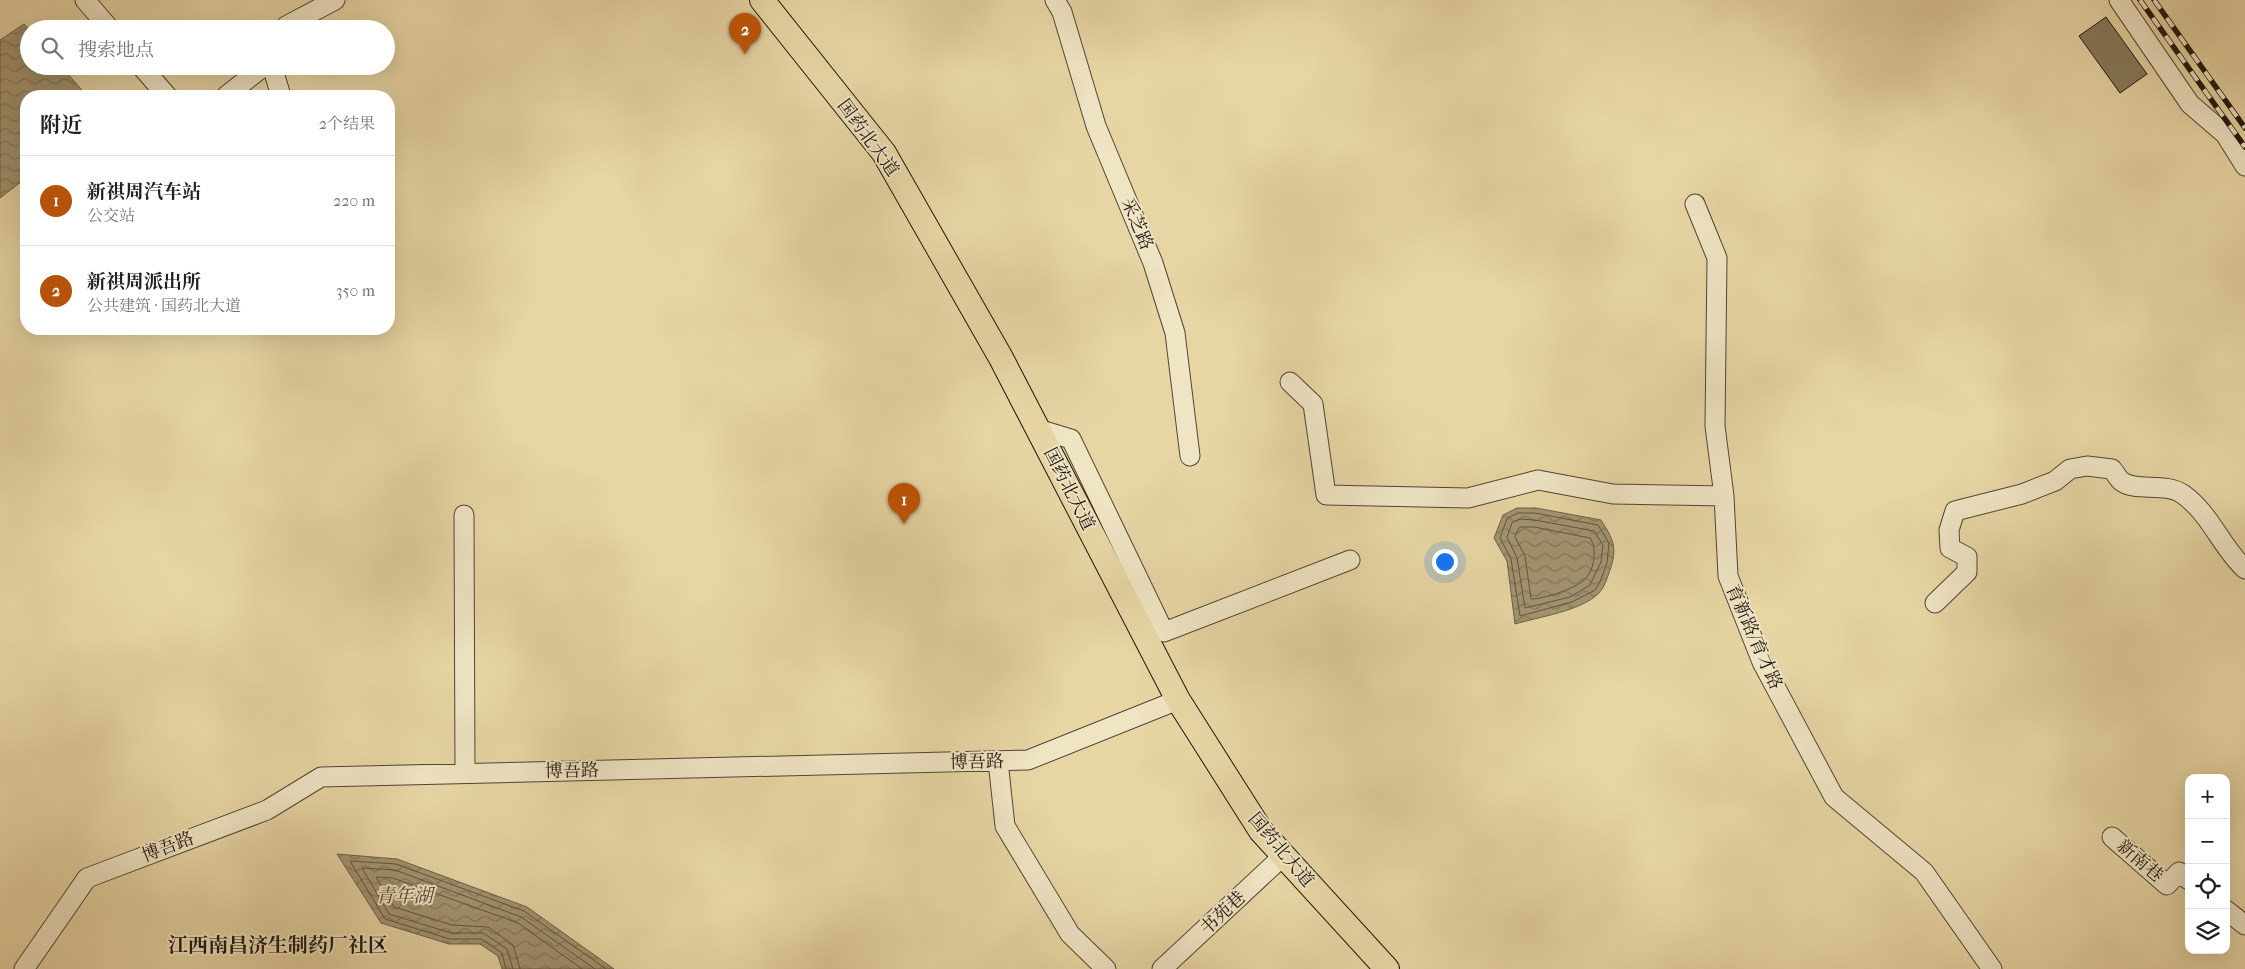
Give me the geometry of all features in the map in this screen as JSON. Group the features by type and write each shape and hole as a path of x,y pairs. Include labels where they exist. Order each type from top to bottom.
{"main road":[{"name":"国药北大道","path":"762,0 884,153 1001,358 1178,700 1260,831 1387,969"}],"street":[{"path":"85,0 102,20"},
{"path":"297,20 335,0"},
{"name":"采芝路","path":"1055,0 1062,12 1096,126 1153,263 1175,333 1190,456"},
{"path":"2119,0 2190,104 2225,134 2245,166"},
{"path":"149,75 162,90"},
{"path":"234,90 253,75"},
{"path":"275,75 279,90"},
{"name":"育新路/育才路","path":"1695,204 1717,258 1715,426 1724,496 1728,576 1762,662 1834,797 1924,872 1992,969"},
{"path":"1290,382 1313,404 1326,495 1468,498 1538,480 1613,494 1724,496"},
{"path":"1038,429 1071,439 1164,632 1350,560"},
{"path":"1935,603 1967,572 1967,557 1950,548 1949,530 1955,510 1995,503 2022,494 2055,481 2070,469 2087,466 2112,469 2122,482 2164,486 2183,494 2200,510 2245,569"},
{"path":"464,515 465,774"},
{"name":"博吾路","path":"24,969 87,878 267,810 321,776 1028,760 1178,700"},
{"path":"998,761 1005,826 1070,934 1106,969"},
{"name":"新南巷","path":"2112,836 2167,885 2178,872 2185,877"},
{"name":"书苑巷","path":"1162,969 1283,856"},
{"path":"2230,913 2245,925"}],"water":[{"path":"20,27 20,75 69,75 82,90 20,90 20,183 0,198 0,40"},
{"path":"1517,508 1536,508 1601,520 1611,538 1614,555 1605,582 1598,594 1581,605 1570,609 1515,624 1507,561 1494,538 1503,515"},
{"name":"青年湖","path":"337,854 397,859 527,907 614,969 502,969 498,956 480,944 449,944 381,923"}],"building":[{"path":"2106,17 2147,74 2120,93 2079,36"}],"railway":[{"path":"2140,0 2245,147"},
{"path":"2154,0 2245,128"}],"place":[{"name":"新祺周派出所","path":"745,54"},
{"name":"新祺周汽车站","path":"904,524"}],"district":[{"name":"江西南昌济生制药厂社区","path":"278,945"}]}
